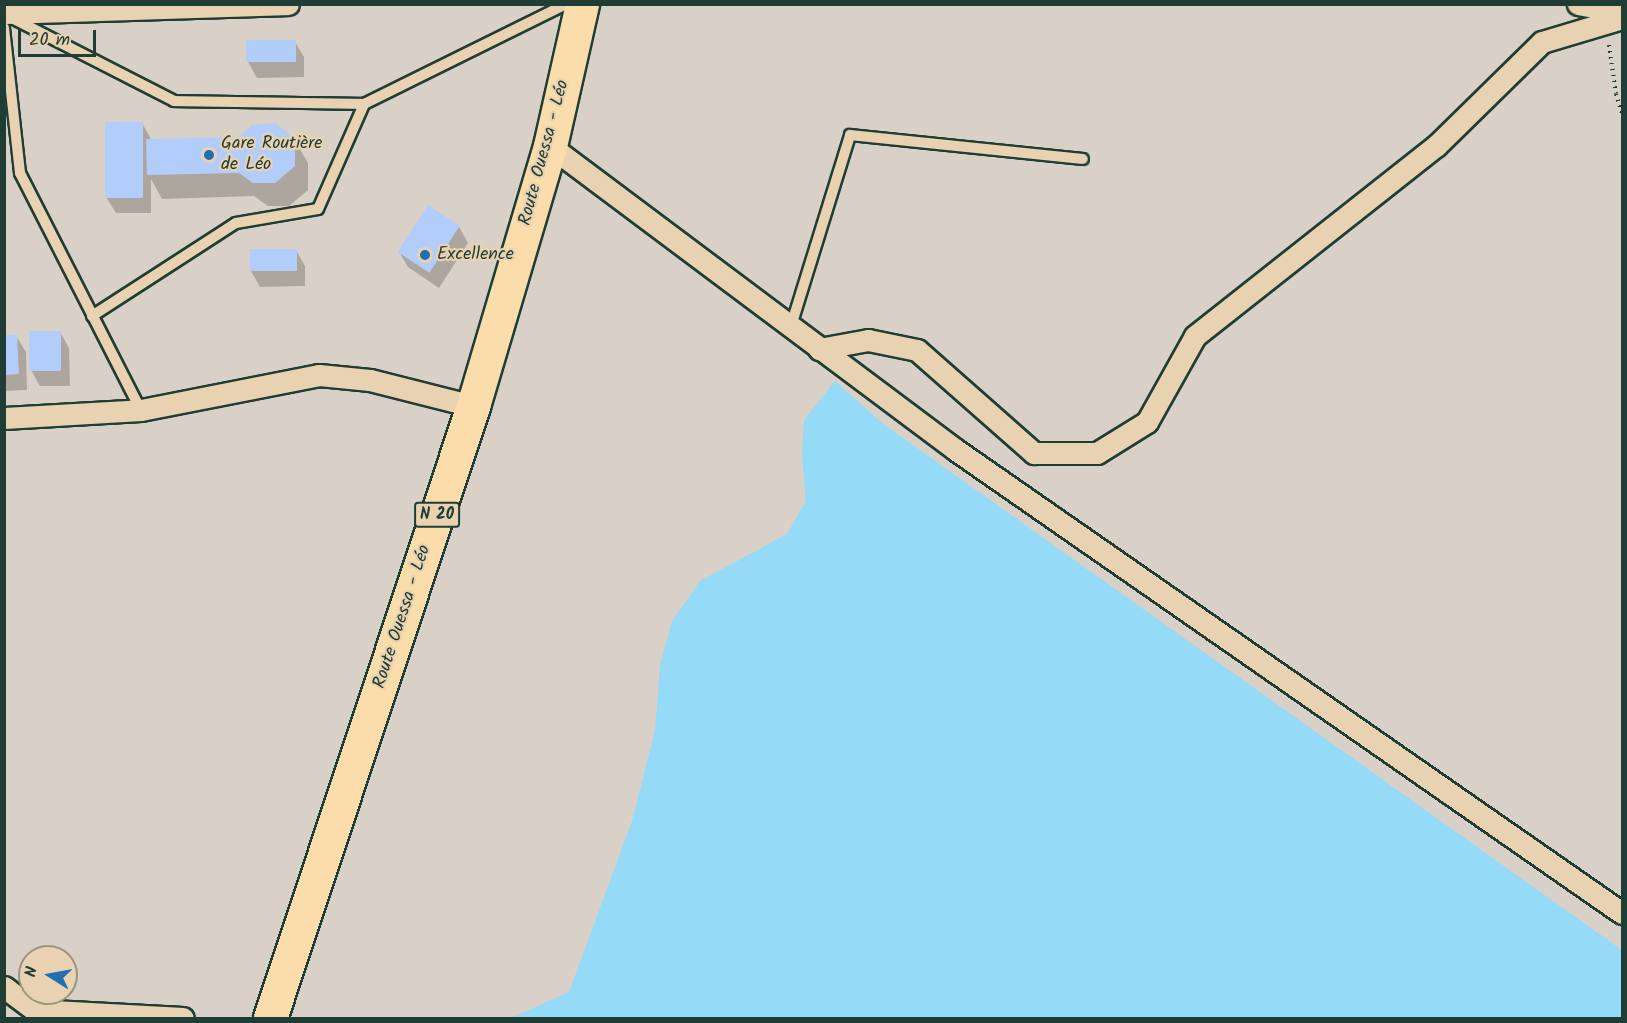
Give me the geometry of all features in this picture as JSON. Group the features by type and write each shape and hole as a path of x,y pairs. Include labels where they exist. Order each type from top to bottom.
{"main road":[{"name":"Route Ouessa - Léo","path":"270,1018 473,406 550,146 582,4"}],"street":[{"path":"4,13 288,4"},
{"path":"1578,4 1617,18"},
{"path":"819,349 868,340 917,350 1034,453 1097,453 1147,422 1195,336 1436,146 1542,42 1617,18"},
{"path":"550,146 966,457 1623,913"},
{"path":"4,418 141,410 260,384 319,375 370,380 473,406"},
{"path":"4,987 34,1010 183,1018"}],"lane":[{"path":"4,13 174,101 364,104 566,4"},
{"path":"4,28 20,173 141,410"},
{"path":"92,316 236,223 318,209 364,104"},
{"path":"791,326 850,135 1083,159"}],"path":[{"path":"1617,18 1616,94 1623,114"}],"water":[{"path":"835,381 882,423 1622,950 1622,1018 504,1018 518,1015 569,992 632,821 655,731 660,666 672,621 700,581 787,534 806,501 802,455 804,420"}],"building":[{"path":"246,40 296,40 296,62 246,62"},
{"path":"105,122 143,122 143,198 105,198"},
{"path":"275,123 295,138 295,166 275,183 253,183 239,173 147,175 146,139 239,137 252,125"},
{"path":"428,205 460,226 429,273 398,252"},
{"path":"250,249 297,249 297,271 250,271"},
{"path":"29,331 61,331 61,371 29,371"},
{"path":"4,335 17,335 19,374 4,375"}],"place":[{"name":"Gare Routière de Léo","path":"209,155"},
{"name":"Excellence","path":"425,255"}]}
